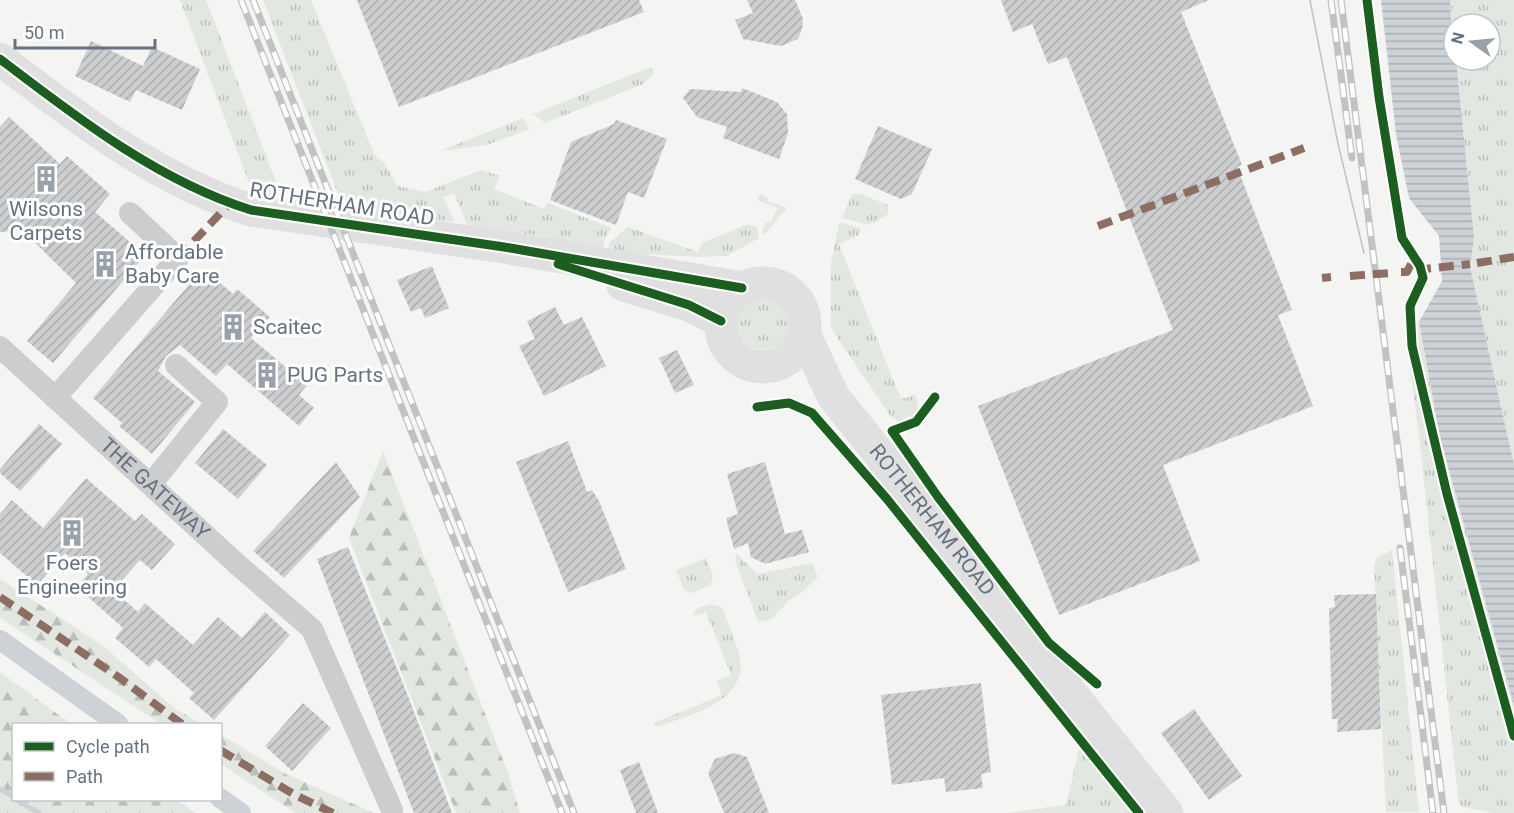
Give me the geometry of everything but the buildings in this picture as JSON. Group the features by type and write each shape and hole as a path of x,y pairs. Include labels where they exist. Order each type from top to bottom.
{"main road":[{"name":"ROTHERHAM ROAD","path":"4,70 123,148 230,203 281,216 504,247 742,288 766,283 780,286 792,294 804,314 804,333 833,396 1166,812"},
{"name":"ROTHERHAM ROAD","path":"504,247 689,305 721,321 724,341 739,359 761,367 776,364 833,396"},
{"path":"721,321 724,308 742,288"},
{"path":"776,364 789,357 799,346 804,333"}],"street":[{"path":"55,398 178,258 130,213"},
{"name":"THE GATEWAY","path":"0,347 312,629 392,810"},
{"path":"150,484 218,402 176,365"}],"green space":[{"path":"180,0 206,0 285,205 254,196"},
{"path":"263,0 311,0 374,154 386,165 397,186 425,192 481,170 500,176 494,189 544,209 548,203 612,228 605,239 601,253 541,236 467,225 454,193 443,197 455,222 344,209"},
{"path":"1450,0 1514,0 1514,465 1470,267 1474,238 1457,72 1502,72 1502,12 1451,12"},
{"path":"651,67 654,74 643,84 545,123 533,114"},
{"path":"523,118 530,129 487,145 440,151"},
{"path":"760,194 768,198 767,201 787,208 764,235 762,231 766,222 771,223 777,208 757,200"},
{"path":"852,194 861,194 888,205 888,215 869,225 842,218"},
{"path":"748,224 757,227 759,238 727,256 699,257 607,252 610,242 628,227 698,252 702,243"},
{"path":"839,224 860,228 859,235 839,244 901,399 915,395 920,411 898,421 891,417 831,328 831,263"},
{"path":"758,298 768,298 782,305 789,324 782,343 768,350 758,350 748,346 741,339 737,329 737,319 741,309 748,302"},
{"path":"1403,317 1419,322 1440,437 1514,706 1514,813 1493,813 1459,806 1419,435"},
{"path":"383,451 508,773 520,813 456,813 349,538"},
{"path":"1392,550 1419,812 1386,812 1374,565 1377,558"},
{"path":"737,554 757,574 812,563 818,577 788,601 772,619 758,622 735,560"},
{"path":"706,558 713,575 711,585 691,593 684,590 676,570"},
{"path":"0,579 101,644 174,708 200,723 159,723 0,618"},
{"path":"710,604 722,607 739,652 741,665 738,679 732,690 711,706 660,726 655,725 654,723 722,695 717,681 731,675 706,612 695,616 693,613 698,608"},
{"path":"0,672 70,723 12,723 12,801 178,801 196,813 0,813"},
{"path":"222,736 286,774 374,813 295,813 222,765"},
{"path":"1079,749 1132,813 1007,813 1066,805"}],"shaded area":[{"path":"1381,0 1450,0 1451,12 1442,12 1442,72 1457,72 1474,238 1470,267 1514,465 1514,706 1440,437 1419,322 1442,281 1439,236 1409,198 1396,134"}],"waterway":[{"path":"0,640 117,723"},
{"path":"0,789 12,796"},
{"path":"222,799 241,813"},
{"path":"19,801 39,813"}],"tram line":[{"path":"1310,0 1337,139 1364,253"}],"railway":[{"path":"241,0 562,813"},
{"path":"253,0 574,813"},
{"path":"1331,0 1352,158"},
{"path":"1341,0 1444,813"},
{"path":"1400,548 1433,813"}],"marked path":[{"path":"1098,226 1304,148"},
{"path":"178,258 230,203"},
{"path":"1477,263 1514,257"},
{"path":"1401,272 1407,272 1414,258"},
{"path":"1416,270 1470,264"},
{"path":"1350,276 1390,273"},
{"path":"1322,278 1331,277"},
{"path":"0,597 117,676 181,723"},
{"path":"222,751 295,795 333,813"}],"cycle path":[{"path":"1367,0 1379,97 1402,238 1420,266 1423,278 1410,306 1412,346 1447,494 1514,736"},
{"path":"0,59 88,125 151,165 217,198 251,210 504,247 742,288"},
{"path":"558,264 689,305 721,321"},
{"path":"935,397 916,422 892,431 938,497 1049,643 1097,684"},
{"path":"757,407 789,403 812,413 887,499 1139,813"}],"place":[{"name":"Wilsons Carpets","path":"46,179"},
{"name":"Affordable Baby Care","path":"105,264"},
{"name":"Scaitec","path":"233,327"},
{"name":"PUG Parts","path":"267,375"},
{"name":"Foers Engineering","path":"72,533"}]}
